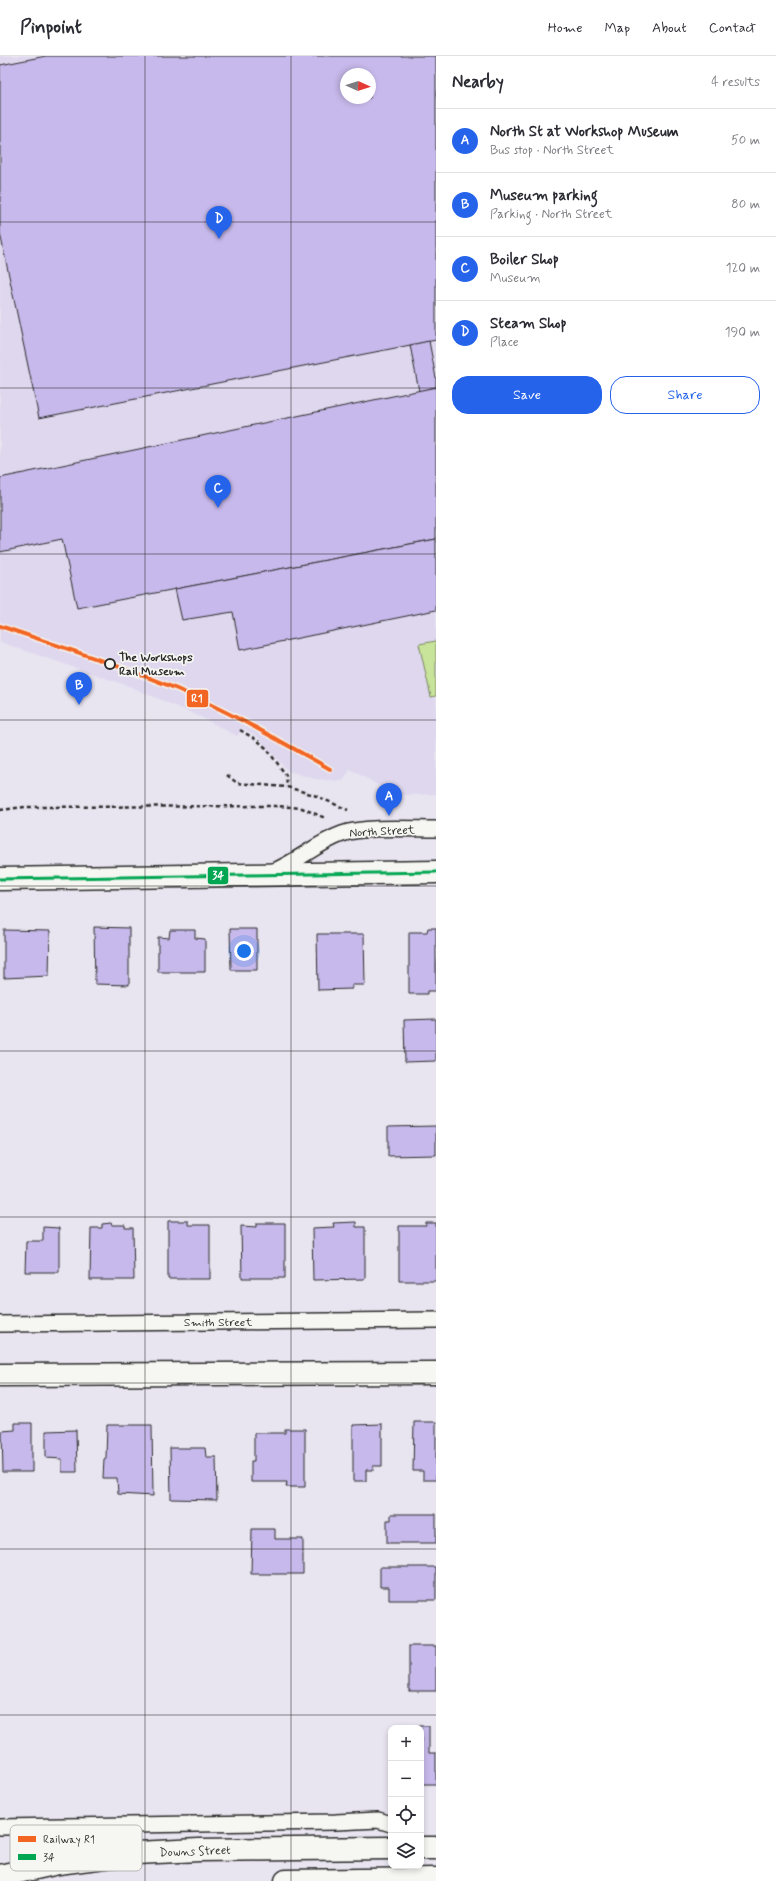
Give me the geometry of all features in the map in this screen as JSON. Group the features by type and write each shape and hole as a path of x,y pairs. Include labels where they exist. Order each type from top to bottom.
{"street":[{"name":"North Street","path":"0,879 436,872"},
{"path":"0,1376 436,1373"},
{"name":"Downs Street","path":"142,1853 199,1850 388,1848"},
{"path":"424,1848 436,1848"},
{"name":"Downs Street","path":"0,1876 24,1871"},
{"name":"Downs Street","path":"0,1876 40,1881"},
{"path":"286,1881 436,1879"}],"lane":[{"name":"North Street","path":"266,875 292,863 333,837 346,832 359,830 436,829"},
{"name":"Smith Street","path":"0,1324 436,1320"},
{"path":"134,1825 385,1822"},
{"path":"0,1827 10,1827"}],"path":[{"path":"240,730 257,740 266,748 286,774 288,787"},
{"path":"227,775 237,783 288,787 314,795 348,810"},
{"path":"0,810 25,807 278,806 302,808 326,818"}],"shaded area":[{"path":"0,56 436,56 436,794 395,795 350,769 343,781 315,779 288,771 257,736 242,728 237,736 201,717 129,686 0,642"}],"green space":[{"path":"436,641 436,696 431,697 419,644"}],"building":[{"path":"46,56 436,56 436,340 39,418 0,233 0,65"},
{"path":"429,341 436,378 436,387 419,391 410,345"},
{"path":"436,387 436,539 77,608 62,539 0,552 0,478"},
{"path":"436,539 436,610 240,650 233,612 182,620 175,589"},
{"path":"94,927 129,928 129,985 95,984"},
{"path":"428,928 436,928 436,991 427,991 427,994 409,994 409,932 427,932"},
{"path":"230,929 257,929 257,970 231,970"},
{"path":"4,930 50,931 49,976 4,978"},
{"path":"170,930 195,930 195,938 205,939 205,972 158,972 158,937 169,938"},
{"path":"317,934 364,934 365,985 352,985 352,989 318,990"},
{"path":"436,1019 436,1061 405,1062 404,1020"},
{"path":"436,1126 436,1155 388,1156 388,1127"},
{"path":"168,1221 188,1221 188,1225 210,1225 210,1279 168,1279"},
{"path":"356,1222 356,1227 365,1227 365,1279 313,1280 312,1228 334,1227 333,1223"},
{"path":"111,1223 112,1225 125,1225 125,1228 133,1228 134,1280 90,1280 91,1228 102,1228 102,1224"},
{"path":"257,1223 285,1223 285,1278 242,1278 241,1226 257,1227"},
{"path":"426,1223 436,1223 436,1281 399,1281 399,1226 426,1226"},
{"path":"43,1227 59,1228 59,1272 25,1272 26,1241 43,1241"},
{"path":"414,1422 436,1422 436,1480 423,1480 423,1471 413,1471"},
{"path":"15,1423 32,1423 32,1472 3,1472 2,1431 15,1430"},
{"path":"382,1424 382,1466 373,1466 374,1470 366,1470 366,1481 353,1481 353,1425"},
{"path":"107,1425 152,1425 153,1496 118,1494 117,1478 103,1478 104,1459 106,1458"},
{"path":"285,1429 305,1429 305,1487 286,1487 287,1482 251,1482 251,1461 254,1461 254,1433 285,1433"},
{"path":"76,1430 77,1472 62,1472 62,1459 46,1458 46,1431"},
{"path":"170,1448 205,1448 206,1457 216,1457 217,1500 171,1499"},
{"path":"391,1514 436,1514 436,1543 387,1543 387,1520 391,1520"},
{"path":"252,1529 275,1529 275,1539 303,1539 303,1574 251,1574"},
{"path":"380,1567 436,1567 436,1600 389,1600 389,1587 380,1587"},
{"path":"409,1646 436,1646 436,1691 409,1691"},
{"path":"424,1726 429,1726 429,1753 436,1753 436,1784 424,1784"}],"rail line":[{"name":"R1","path":"0,626 111,664 177,689 236,717 330,769"}],"transit line":[{"name":"34","path":"0,879 436,872"}],"place":[{"name":"Steam Shop","path":"219,239"},
{"name":"Boiler Shop","path":"218,508"},
{"name":"The Workshops Rail Museum","path":"110,664"},
{"name":"Museum parking","path":"79,705"},
{"name":"North St at Workshop Museum","path":"389,816"}]}
